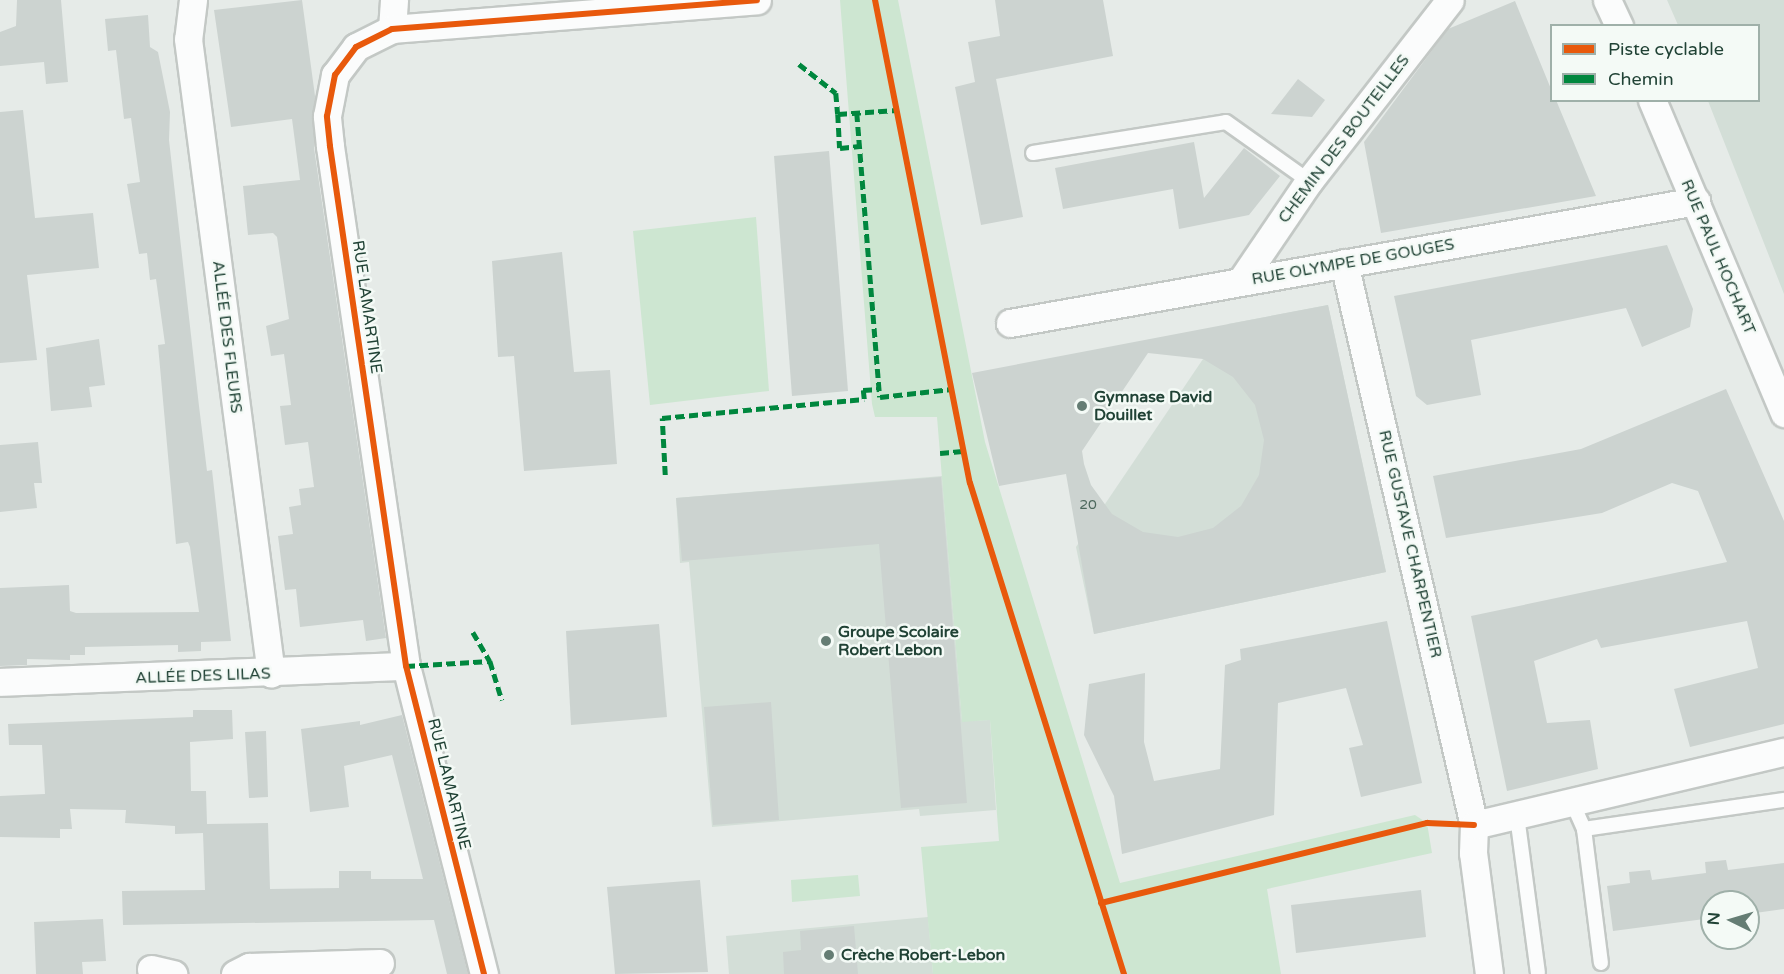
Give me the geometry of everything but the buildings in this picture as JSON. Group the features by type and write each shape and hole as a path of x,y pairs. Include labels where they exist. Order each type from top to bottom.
{"street":[{"name":"ALLÉE DES FLEURS","path":"192,0 188,39 271,674"},
{"path":"392,29 393,0"},
{"name":"RUE LAMARTINE","path":"484,974 406,666 327,116 335,75 344,60 368,39 392,29 757,0"},
{"name":"CHEMIN DES BOUTEILLES","path":"1241,281 1309,181 1450,0"},
{"path":"1608,0 1618,24"},
{"name":"RUE PAUL HOCHART","path":"1653,102 1784,413"},
{"name":"RUE OLYMPE DE GOUGES","path":"1010,323 1696,201"},
{"name":"RUE GUSTAVE CHARPENTIER","path":"1344,263 1474,825 1473,853 1489,974"},
{"name":"ALLÉE DES LILAS","path":"0,682 271,674 406,666"},
{"path":"1474,825 1784,752"},
{"path":"235,974 249,967 380,963"}],"lane":[{"path":"1033,153 1226,122 1309,181"},
{"path":"1584,829 1784,800"},
{"path":"1572,802 1584,829 1600,963"},
{"path":"1517,816 1538,973"}],"shaded area":[{"path":"1667,0 1784,0 1784,294 1708,102 1760,102 1760,24 1678,24"},
{"path":"1328,305 1386,572 1094,634 1076,547 1203,359 1228,324"},
{"name":"Groupe Scolaire Robert Lebon","path":"942,476 962,721 990,720 996,810 920,816 919,809 712,827 689,562 680,563 676,498"},
{"name":"Crèche Robert-Lebon","path":"928,917 933,974 729,974 726,936"}],"green space":[{"path":"840,0 898,0 985,442 1120,883 1415,815 1427,823 1432,853 1267,889 1281,974 933,974 921,847 999,841 990,720 962,722 937,417 875,417 872,404"},
{"path":"756,217 769,391 650,405 633,231"},
{"path":"858,875 860,896 792,902 791,880"}],"marked path":[{"path":"799,64 836,93 838,114 897,110"},
{"path":"857,113 880,397 952,389"},
{"path":"838,114 840,148 860,146"},
{"path":"665,475 662,418 864,399 863,390 879,389"},
{"path":"940,453 963,451"},
{"path":"473,632 490,661 502,700"},
{"path":"406,666 490,661"}],"cycle path":[{"path":"484,974 406,666 330,146 327,116 335,75 356,47 392,29 757,0"},
{"path":"875,0 970,483 1124,974"},
{"path":"1101,903 1427,823 1474,825"}],"place":[{"name":"Gymnase David Douillet","path":"1082,406"},
{"name":"Groupe Scolaire Robert Lebon","path":"826,641"},
{"name":"Crèche Robert-Lebon","path":"829,955"}]}
